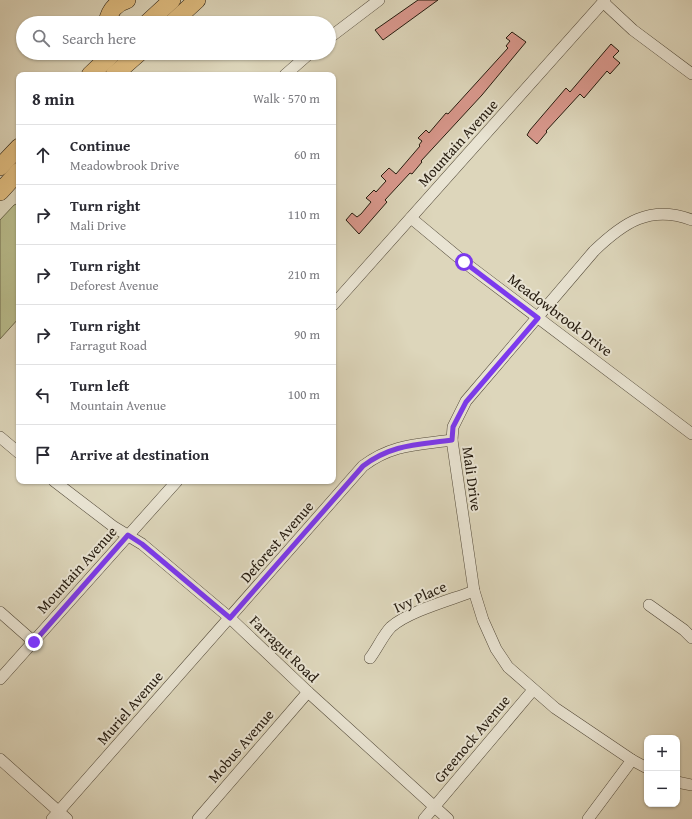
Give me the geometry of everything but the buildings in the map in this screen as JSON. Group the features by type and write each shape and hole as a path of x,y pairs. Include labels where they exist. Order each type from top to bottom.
{"highway":[{"path":"110,16 118,3 127,0"},
{"path":"155,16 172,0"},
{"path":"180,16 197,0"},
{"path":"99,72 112,68 123,60"},
{"path":"0,167 16,149"},
{"path":"0,192 16,174"},
{"path":"0,198 16,189"}],"street":[{"path":"336,33 379,0"},
{"path":"604,1 633,30 692,74"},
{"name":"Mountain Avenue","path":"336,302 604,1"},
{"path":"288,72 302,60"},
{"name":"Mali Drive","path":"644,766 632,760 555,708 508,667 496,649 483,620 474,591 452,440 453,427 466,402 594,251 626,224 645,216 656,215 683,217 692,220"},
{"name":"Meadowbrook Drive","path":"411,218 464,262 692,434"},
{"path":"0,437 16,450"},
{"name":"Deforest Avenue","path":"230,618 363,466 386,451 399,447 452,440"},
{"name":"Farragut Road","path":"58,484 114,527 142,544 230,618 308,692 448,819"},
{"name":"Mountain Avenue","path":"0,679 174,484"},
{"name":"Ivy Place","path":"370,658 391,628 400,621 410,615 474,591"},
{"path":"649,605 658,610 692,638"},
{"path":"0,612 34,642"},
{"name":"Muriel Avenue","path":"59,817 230,618"},
{"name":"Greenock Avenue","path":"424,819 533,690"},
{"name":"Mobus Avenue","path":"198,819 308,692"},
{"path":"0,759 59,817"},
{"path":"588,819 632,760"},
{"path":"680,783 692,785"}],"green space":[{"path":"16,204 16,321 0,339 0,220"}],"route":[{"path":"34,642 128,535 142,544 230,618 363,466 373,458 386,451 399,447 452,440 453,427 457,416 466,402 538,318 464,262"}]}
